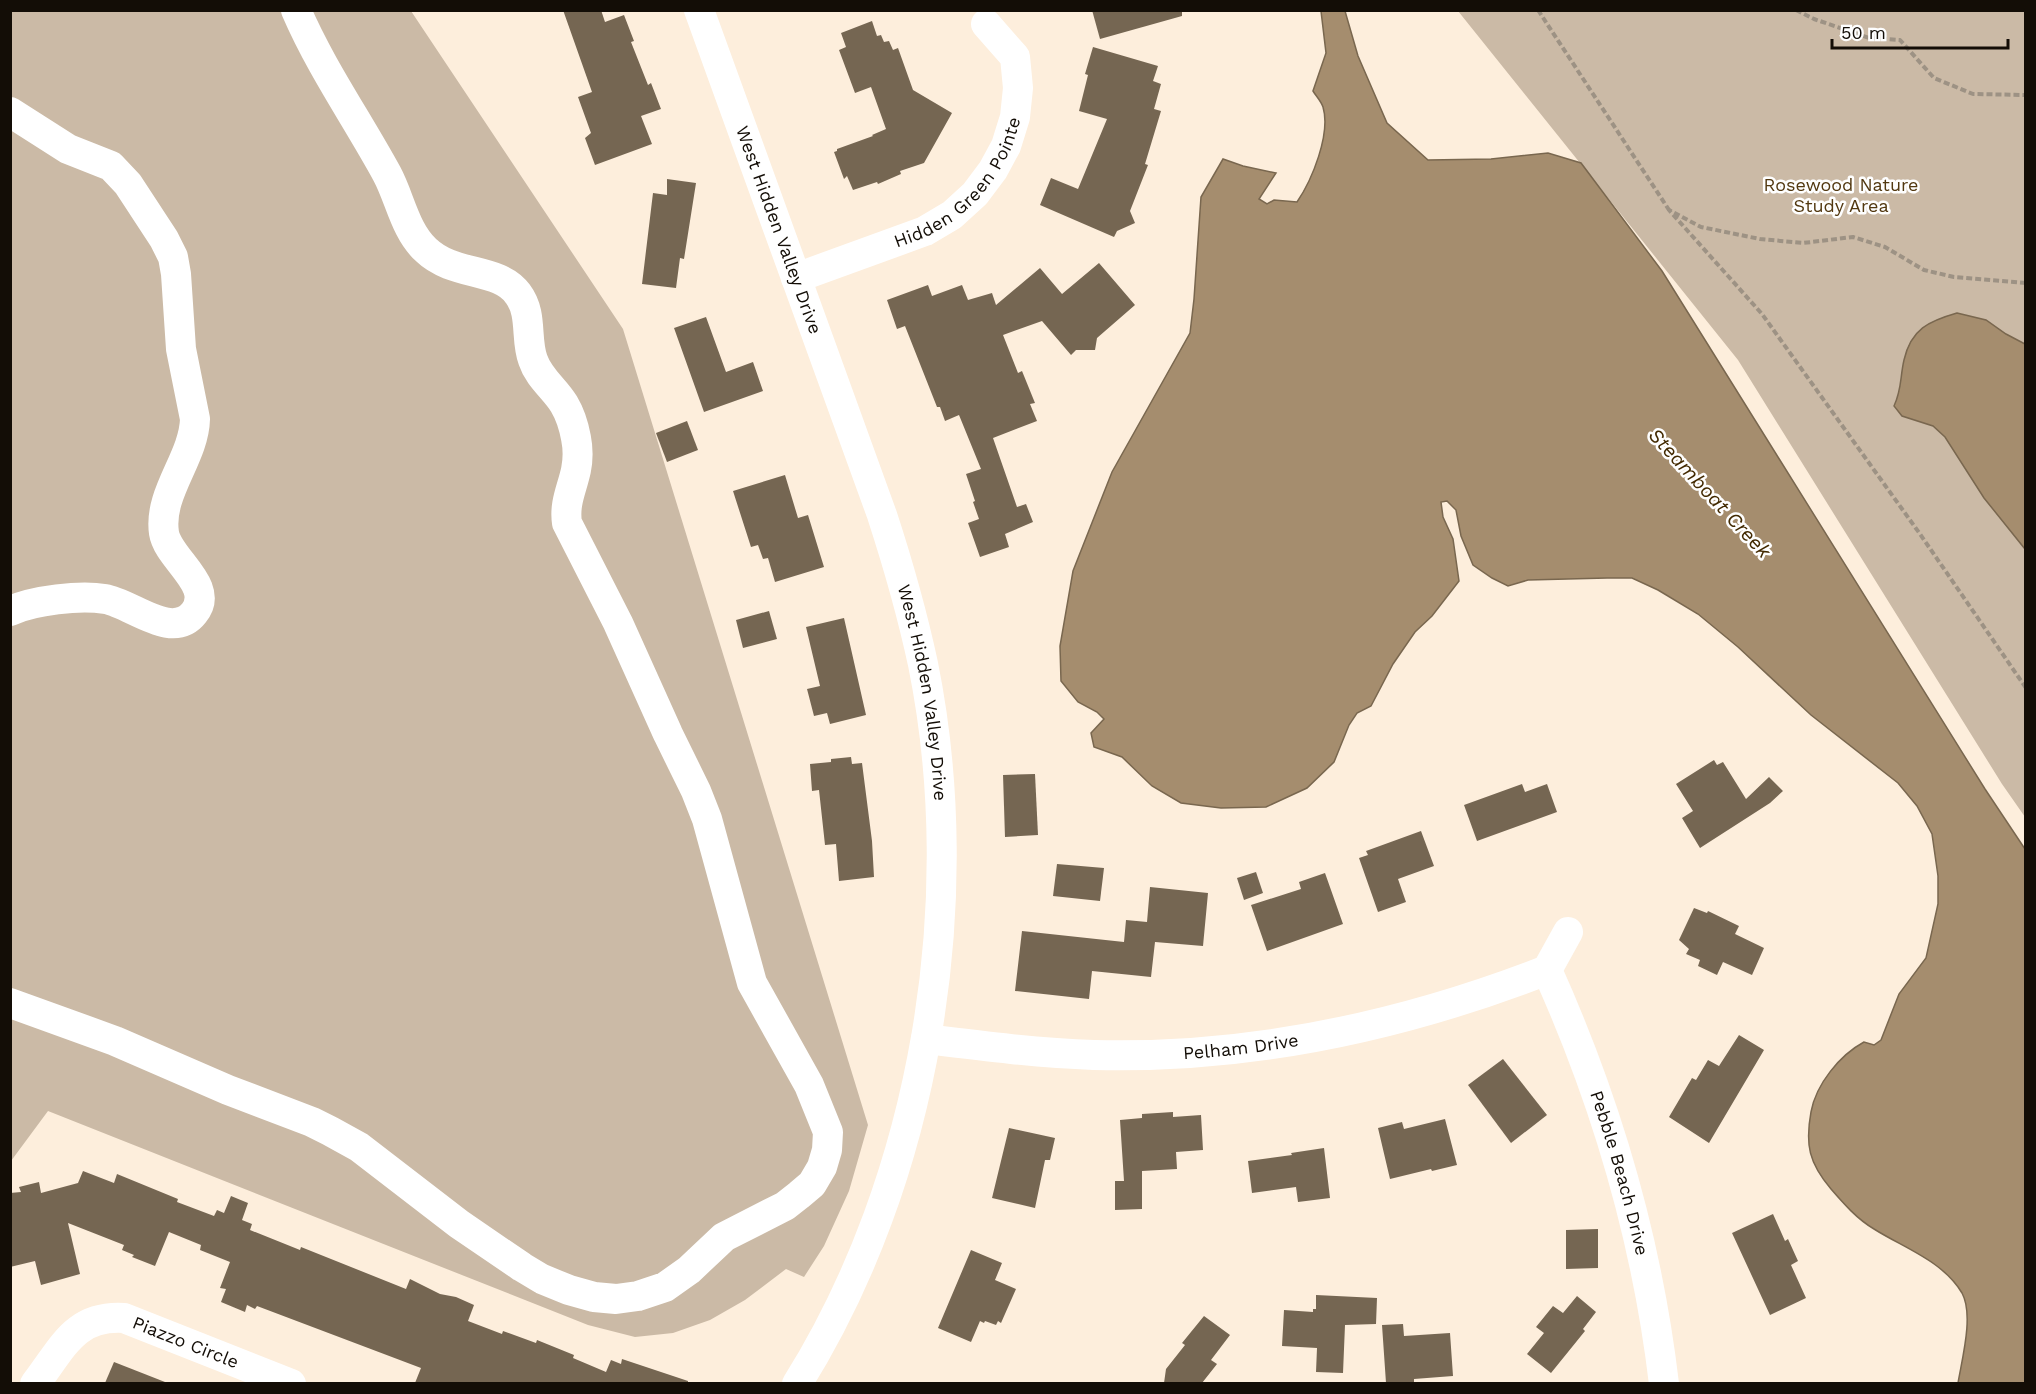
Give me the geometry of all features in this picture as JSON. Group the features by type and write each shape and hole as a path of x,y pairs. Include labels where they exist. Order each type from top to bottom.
{"street":[{"path":"10,1003 115,1041 330,1131 359,1147 459,1224 522,1267 569,1290 594,1297 616,1299 638,1296 665,1287 689,1270 724,1237 785,1206 799,1195 812,1184 822,1167 827,1150 828,1132 809,1084 752,983 704,810 618,623 567,523 565,511 576,471 576,438 571,418 564,404 542,378 531,356 529,322 518,293 504,281 447,265 424,249 414,234 387,174 329,76 296,10"},
{"name":"West Hidden Valley Drive","path":"699,10 882,515 906,590 923,663 934,740 941,824 941,889 937,961 926,1038 900,1155 872,1234 844,1299 796,1383"},
{"name":"Hidden Green Pointe","path":"796,278 925,231 952,215 975,194 993,170 1006,146 1012,127 1018,88 1015,57 986,24"},
{"path":"10,112 68,148 98,159 119,173 164,239 173,257 181,348 195,419 195,431 168,499 164,517 164,534 169,548 199,589 200,598 197,609 191,617 182,622 172,623 151,618 118,602 98,598 31,604 10,611"},
{"path":"1547,970 1568,932"},
{"name":"Pelham Drive","path":"926,1038 1011,1050 1095,1055 1181,1053 1256,1046 1341,1032 1425,1012 1547,970"},
{"name":"Pebble Beach Drive","path":"1547,970 1594,1083 1620,1163 1642,1251 1659,1341 1664,1383"},
{"name":"Piazzo Circle","path":"35,1383 75,1331 90,1321 107,1317 124,1318 291,1383"}],"path":[{"path":"1538,10 1669,210 1762,314 1920,534 2025,688"},
{"path":"1796,10 1814,19 1869,38 1900,40 1934,78 1973,94 2025,95"},
{"path":"1669,210 1701,227 1760,239 1803,243 1853,237 1885,247 1924,270 1954,277 2025,284"}],"green space":[{"path":"11,11 411,11 623,329 868,1125 849,1191 824,1246 804,1277 786,1269 745,1300 710,1320 673,1333 635,1337 588,1325 48,1111 11,1161"},
{"name":"Rosewood Nature Study Area","path":"1458,11 2025,11 2025,817 2002,784 1738,360"}],"water":[{"name":"Steamboat Creek","path":"1321,11 1345,11 1358,56 1387,123 1428,160 1491,159 1548,153 1581,163 1662,271 1985,789 2025,849 2025,1383 1958,1383 1967,1325 1967,1313 1962,1293 1954,1282 1934,1264 1874,1229 1851,1211 1818,1171 1813,1162 1809,1144 1808,1134 1814,1101 1830,1071 1846,1054 1864,1042 1874,1045 1881,1040 1899,994 1926,958 1938,904 1938,876 1932,834 1917,806 1898,783 1811,715 1738,647 1698,614 1658,590 1632,578 1528,580 1508,586 1473,565 1461,536 1456,510 1447,501 1441,502 1443,517 1453,539 1459,581 1432,616 1415,632 1393,664 1371,706 1357,713 1349,725 1334,762 1307,788 1266,807 1221,808 1181,803 1152,786 1122,757 1094,747 1091,733 1104,719 1097,712 1078,702 1061,681 1060,646 1073,571 1112,472 1190,333 1201,197 1223,159 1276,173 1259,199 1267,204 1274,200 1297,202 1309,182 1319,156 1325,118 1323,107 1313,91 1326,53"},
{"path":"1957,313 1986,320 2025,344 2025,549 1984,498 1945,437 1933,426 1902,416 1894,406 1900,388 1904,360 1911,341 1930,323"}],"building":[{"path":"563,10 601,10 605,22 624,15 634,41 631,42 648,85 651,83 661,109 641,116 652,144 595,165 585,138 591,133 578,97 592,92"},
{"path":"1092,10 1182,10 1182,16 1100,39"},
{"path":"872,21 877,36 881,35 884,42 889,41 893,50 898,48 913,90 952,113 924,163 900,171 901,174 878,184 877,182 853,190 847,176 844,179 834,152 886,129 871,87 855,93 839,50 846,47 841,33"},
{"path":"1093,47 1158,66 1153,81 1161,84 1154,109 1161,111 1145,164 1148,165 1130,211 1135,223 1117,231 1114,237 1040,205 1051,178 1078,189 1107,119 1079,111 1088,75 1085,74"},
{"path":"667,179 696,183 684,259 680,258 676,288 642,284 653,193 667,195"},
{"path":"1099,263 1135,305 1097,338 1095,350 1076,350 1071,355 1042,321 1003,335 1018,373 1022,371 1035,403 1030,404 1037,421 993,438 1017,507 1026,504 1033,522 1005,534 1009,547 980,557 968,523 979,519 966,474 981,469 959,415 945,421 940,407 937,407 905,326 897,329 887,300 928,285 932,296 962,285 968,300 992,293 996,305 1040,268 1062,294"},
{"path":"706,317 726,372 753,362 763,391 704,412 674,328"},
{"path":"687,421 698,450 667,462 656,433"},
{"path":"785,475 798,518 808,515 824,567 775,582 768,558 763,559 758,545 751,547 733,491"},
{"path":"769,611 777,639 743,648 736,620"},
{"path":"844,618 866,715 830,724 827,713 814,716 807,689 820,686 806,627"},
{"path":"851,757 852,764 862,763 874,877 839,881 836,844 825,845 819,790 812,791 810,764"},
{"path":"1714,760 1717,765 1723,762 1746,799 1769,777 1783,791 1770,803 1700,848 1682,818 1693,811 1676,784"},
{"path":"1035,774 1038,835 1005,837 1003,775"},
{"path":"1522,784 1525,792 1547,784 1557,812 1477,841 1464,805"},
{"path":"1421,831 1434,866 1398,879 1406,902 1378,912 1359,858 1368,855 1366,851"},
{"path":"1057,864 1104,868 1100,901 1053,896"},
{"path":"1256,872 1263,893 1244,900 1237,878"},
{"path":"1325,873 1343,924 1267,951 1251,905 1301,889 1299,882"},
{"path":"1150,887 1208,893 1203,946 1155,942 1151,977 1092,971 1089,999 1015,991 1022,931 1124,942 1126,920 1147,922"},
{"path":"1694,908 1707,913 1708,911 1739,926 1735,934 1764,948 1752,975 1723,962 1717,975 1698,966 1700,960 1686,954 1689,949 1679,940"},
{"path":"1739,1035 1764,1050 1709,1143 1669,1117 1692,1078 1696,1080 1708,1060 1719,1066"},
{"path":"1503,1059 1547,1115 1511,1143 1468,1085"},
{"path":"1173,1112 1173,1117 1201,1115 1203,1150 1176,1152 1177,1169 1142,1171 1142,1209 1115,1210 1115,1181 1124,1181 1120,1120 1142,1118 1142,1114"},
{"path":"1445,1119 1457,1165 1390,1179 1378,1128 1402,1122 1404,1129"},
{"path":"1009,1128 1055,1138 1050,1160 1045,1160 1035,1208 992,1198"},
{"path":"1324,1148 1330,1198 1298,1202 1296,1187 1252,1193 1248,1161"},
{"path":"83,1171 114,1183 117,1174 178,1199 177,1202 214,1216 217,1210 224,1213 231,1196 248,1203 242,1220 252,1224 250,1230 300,1250 301,1247 406,1289 410,1279 440,1294 456,1297 474,1305 468,1321 502,1334 503,1331 536,1343 537,1340 574,1355 573,1358 606,1372 611,1360 621,1364 622,1359 688,1381 688,1383 415,1383 421,1368 257,1306 255,1309 247,1305 245,1312 221,1302 226,1289 220,1288 230,1262 200,1250 201,1245 169,1232 155,1266 132,1257 134,1255 122,1250 124,1245 68,1223 80,1274 41,1285 35,1261 10,1267 10,1193 21,1192 19,1187 39,1182 41,1193 78,1183"},
{"path":"1773,1214 1785,1241 1788,1239 1798,1261 1791,1265 1806,1298 1770,1315 1732,1233"},
{"path":"1598,1229 1598,1268 1566,1269 1566,1230"},
{"path":"971,1250 1002,1263 995,1280 1016,1289 1001,1323 998,1321 996,1325 980,1321 971,1342 938,1328"},
{"path":"1316,1295 1377,1298 1376,1324 1345,1325 1343,1373 1316,1372 1317,1348 1282,1346 1284,1310 1313,1312 1313,1309 1316,1309"},
{"path":"1577,1296 1596,1312 1583,1329 1585,1331 1551,1373 1527,1354 1544,1333 1536,1327 1553,1306 1563,1313"},
{"path":"1204,1316 1230,1335 1211,1360 1217,1364 1202,1383 1164,1383 1166,1369 1185,1345 1182,1343"},
{"path":"1403,1324 1404,1336 1450,1333 1453,1376 1414,1379 1414,1383 1386,1383 1382,1325"},
{"path":"114,1362 165,1382 165,1383 105,1383"}]}
